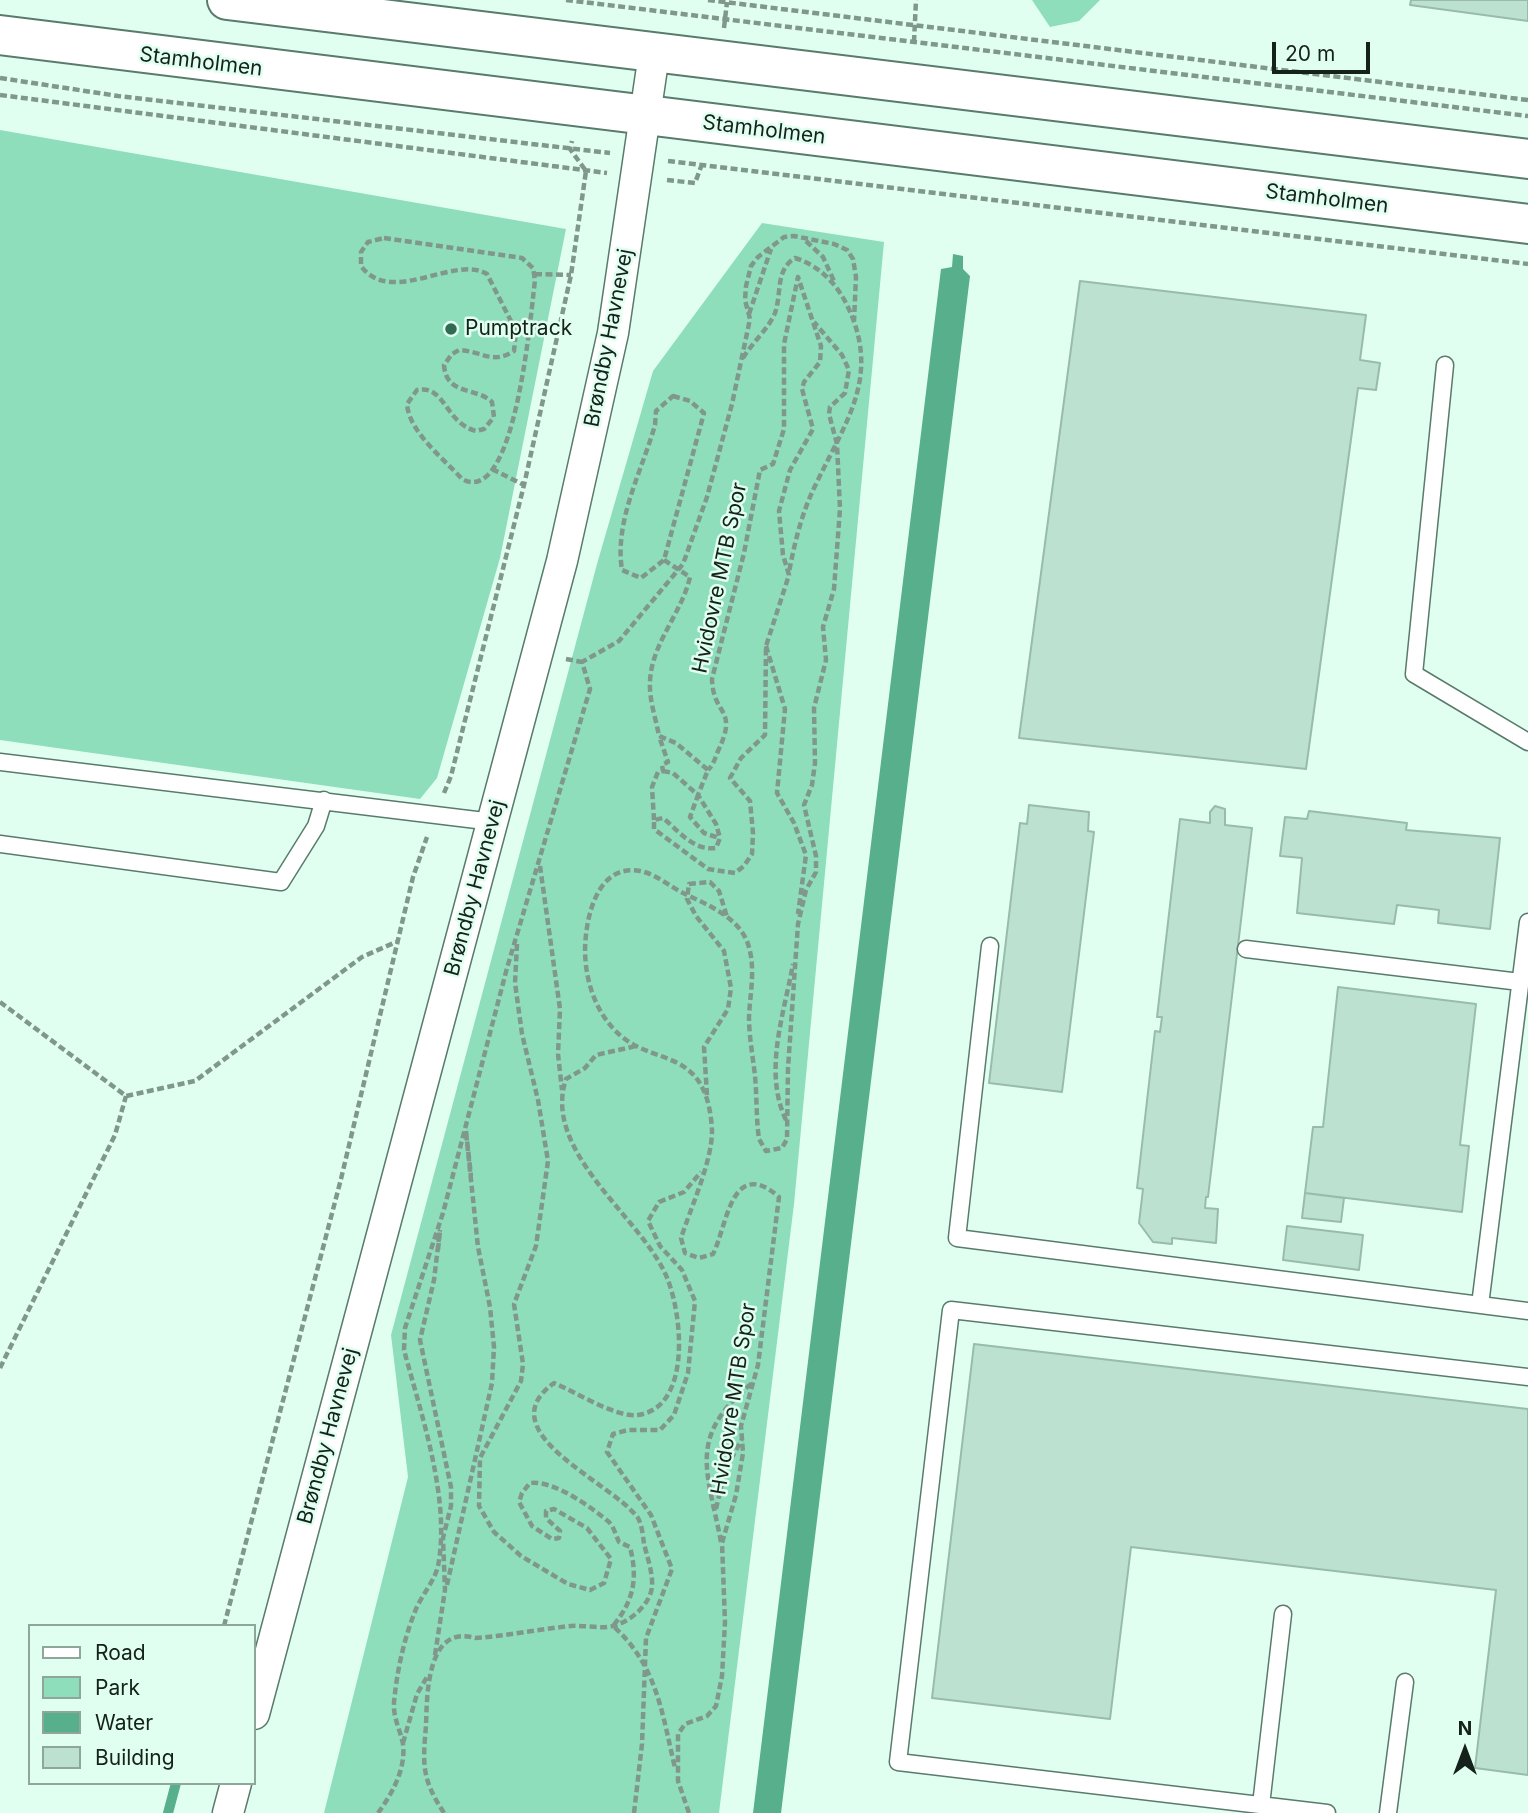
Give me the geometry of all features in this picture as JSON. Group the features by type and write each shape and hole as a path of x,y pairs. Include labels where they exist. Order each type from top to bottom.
{"street":[{"path":"227,0 1528,159"},
{"name":"Stamholmen","path":"0,35 1528,224"},
{"name":"Brøndby Havnevej","path":"256,1707 562,561 613,333 654,54"},
{"path":"228,1813 235,1785"}],"lane":[{"path":"1445,365 1414,674 1528,741"},
{"path":"0,762 493,822"},
{"path":"0,844 281,881 316,826 324,800"},
{"path":"1480,1305 1528,922"},
{"path":"990,946 957,1238 1528,1311"},
{"path":"1247,949 1520,982"},
{"path":"1327,1813 898,1762 951,1310 1528,1377"},
{"path":"1261,1805 1283,1614"},
{"path":"1388,1813 1405,1682"}],"path":[{"path":"566,0 1528,116"},
{"path":"708,0 1528,100"},
{"path":"915,42 916,0"},
{"path":"0,78 132,98 570,149 695,183"},
{"path":"0,95 586,170 637,166 1528,264"},
{"path":"225,1624 341,1179 413,877 451,776 524,485 571,275 586,170 570,149"},
{"name":"Hvidovre MTB Spor","path":"749,315 745,300 751,266 783,237 794,236 805,241 834,244 847,250 853,259 854,321"},
{"path":"384,238 522,258 529,262 535,274 520,404 492,469 482,481 468,482 462,479 425,439 408,415 407,404 416,390 427,388 439,394 446,411 472,430 484,429 494,417 492,402 486,396 462,391 445,371 447,359 459,350 492,359 504,358 514,351 516,331 487,274 467,270 405,282 382,279 364,270 361,266 361,252 368,242 384,238"},
{"path":"805,241 823,257 836,286"},
{"name":"Hvidovre MTB Spor","path":"402,1744 395,1726 394,1703 404,1644 425,1588 437,1569 440,1545 439,1501 404,1350 405,1328 441,1219 517,936 590,689 583,662 619,641 679,568 707,497 749,315 772,248"},
{"name":"Hvidovre MTB Spor","path":"654,820 654,829 708,869 734,873 744,866 752,854 750,801 730,778 741,758 765,735 766,646 789,575 803,514 837,443 861,382 863,352 854,321 836,286 807,261 795,258 787,263 780,277 777,303 770,323 755,337 740,362"},
{"path":"535,274 571,275"},
{"name":"Hvidovre MTB Spor","path":"698,795 728,732 726,714 712,694 712,679 744,553 760,470 773,464 783,429 784,344 798,277 821,346 820,362 804,382 803,389 813,429 790,470 779,511 783,555 789,575"},
{"name":"Hvidovre MTB Spor","path":"787,1123 779,1105 775,1065 806,890 816,872 816,856 804,805 812,785 815,763 814,708 826,660 823,627 834,589 840,509 837,443 830,407 845,393 849,370 842,355 814,322"},
{"path":"673,396 690,401 704,413 664,560 641,578 622,570 619,549 627,509 655,425 656,411 673,396"},
{"path":"492,469 524,485"},
{"path":"664,560 679,568"},
{"name":"Hvidovre MTB Spor","path":"659,736 650,682 656,652 685,599 691,577 679,568"},
{"name":"Hvidovre MTB Spor","path":"707,1098 700,1082 687,1068 636,1045 614,1028 602,1013 585,969 585,946 593,898 604,882 621,872 639,871 727,917 744,937 751,967 750,1010 758,1130 766,1151 782,1149 787,1139 788,1068 799,894 806,855 794,823 777,793 785,709 766,646"},
{"path":"659,736 676,743 708,770"},
{"path":"659,736 668,762 662,765 663,771"},
{"path":"658,772 673,773 698,795 716,824 720,838 716,848 706,849 685,838 663,818 654,820 652,787 658,772"},
{"path":"698,795 690,817 704,833 716,839 720,838"},
{"path":"540,862 561,1009 558,1054 564,1125 576,1151 620,1213 652,1249 677,1299 678,1360 673,1386 659,1407 638,1415 621,1413 554,1383 539,1394 533,1404 533,1417 538,1432 550,1446 604,1486 639,1520 652,1587 642,1607 629,1619 613,1626 629,1640 645,1662 655,1686 678,1780"},
{"name":"Hvidovre MTB Spor","path":"689,1813 678,1780 678,1734 685,1724 707,1716 716,1706 722,1676 725,1622 722,1543 736,1496 741,1426 758,1365 779,1197 768,1187 748,1185 740,1190 728,1205 713,1254 699,1258 685,1253 681,1238 712,1133 704,1046 728,1009 731,988 724,951 696,915 688,895 689,884 710,881 719,891 727,917"},
{"name":"Hvidovre MTB Spor","path":"378,1813 392,1793 400,1772 402,1744 416,1695 441,1648 452,1637 464,1635 475,1638 572,1626 613,1626 627,1608 635,1587 635,1567 630,1547 619,1542 612,1524 542,1482 530,1483 519,1502 532,1526 552,1539 559,1538 559,1531 546,1518 546,1511 554,1509 587,1528 611,1559 604,1583 590,1590 568,1584 521,1556 494,1532 480,1506 480,1458 521,1381 523,1364 514,1304 536,1245 548,1161 538,1100 522,1034 516,983 517,936"},
{"path":"0,1002 126,1096 195,1081 362,957 397,942"},
{"path":"562,1090 566,1079 585,1068 596,1055 636,1045"},
{"path":"0,1368 115,1135 126,1096"},
{"name":"Hvidovre MTB Spor","path":"444,1813 435,1799 424,1767 428,1684 444,1596 492,1383 494,1347 490,1307 478,1247 466,1127"},
{"name":"Hvidovre MTB Spor","path":"634,1813 640,1778 646,1638 673,1569 651,1515 607,1452 613,1434 628,1430 660,1430 674,1415 692,1352 695,1301 682,1270 660,1246 648,1221 659,1202 684,1192 703,1169"},
{"name":"Hvidovre MTB Spor","path":"441,1219 438,1250 420,1340 451,1487 451,1506 443,1538 444,1596"},
{"path":"722,1543 705,1452 710,1434 723,1410 753,1382"},
{"path":"716,1512 725,1470 742,1438"}],"green space":[{"path":"1032,0 1100,0 1079,21 1050,27"},
{"path":"0,130 566,229 500,558 437,778 420,799 0,740"},
{"path":"762,223 884,242 794,1204 719,1813 324,1813 408,1477 391,1335 597,564 653,371"}],"water":[{"path":"953,254 963,256 963,269 970,276 781,1813 753,1813 941,269 952,267"}],"building":[{"path":"1411,0 1528,0 1528,21 1410,5"},
{"path":"1080,281 1366,315 1360,360 1380,363 1376,390 1358,388 1306,769 1019,738"},
{"path":"1029,805 1089,812 1088,831 1094,832 1062,1092 989,1083 1020,823 1027,824"},
{"path":"1215,806 1225,809 1225,825 1252,828 1205,1208 1218,1209 1216,1243 1172,1238 1172,1244 1153,1242 1139,1223 1143,1189 1137,1188 1155,1031 1160,1032 1162,1017 1157,1017 1180,819 1210,823 1210,812"},
{"path":"1309,811 1407,823 1406,830 1500,838 1490,929 1438,923 1439,910 1397,905 1394,924 1297,913 1302,858 1280,856 1285,817 1307,819"},
{"path":"1338,987 1476,1004 1460,1145 1469,1146 1462,1212 1305,1193 1313,1127 1323,1127"},
{"path":"1305,1193 1344,1198 1341,1222 1302,1218"},
{"path":"1287,1226 1363,1235 1359,1270 1283,1260"},
{"path":"974,1344 1528,1409 1528,1775 1475,1768 1496,1590 1131,1547 1110,1719 932,1698"}],"waterway":[{"path":"168,1813 175,1785"}],"place":[{"name":"Pumptrack","path":"451,329"}]}
